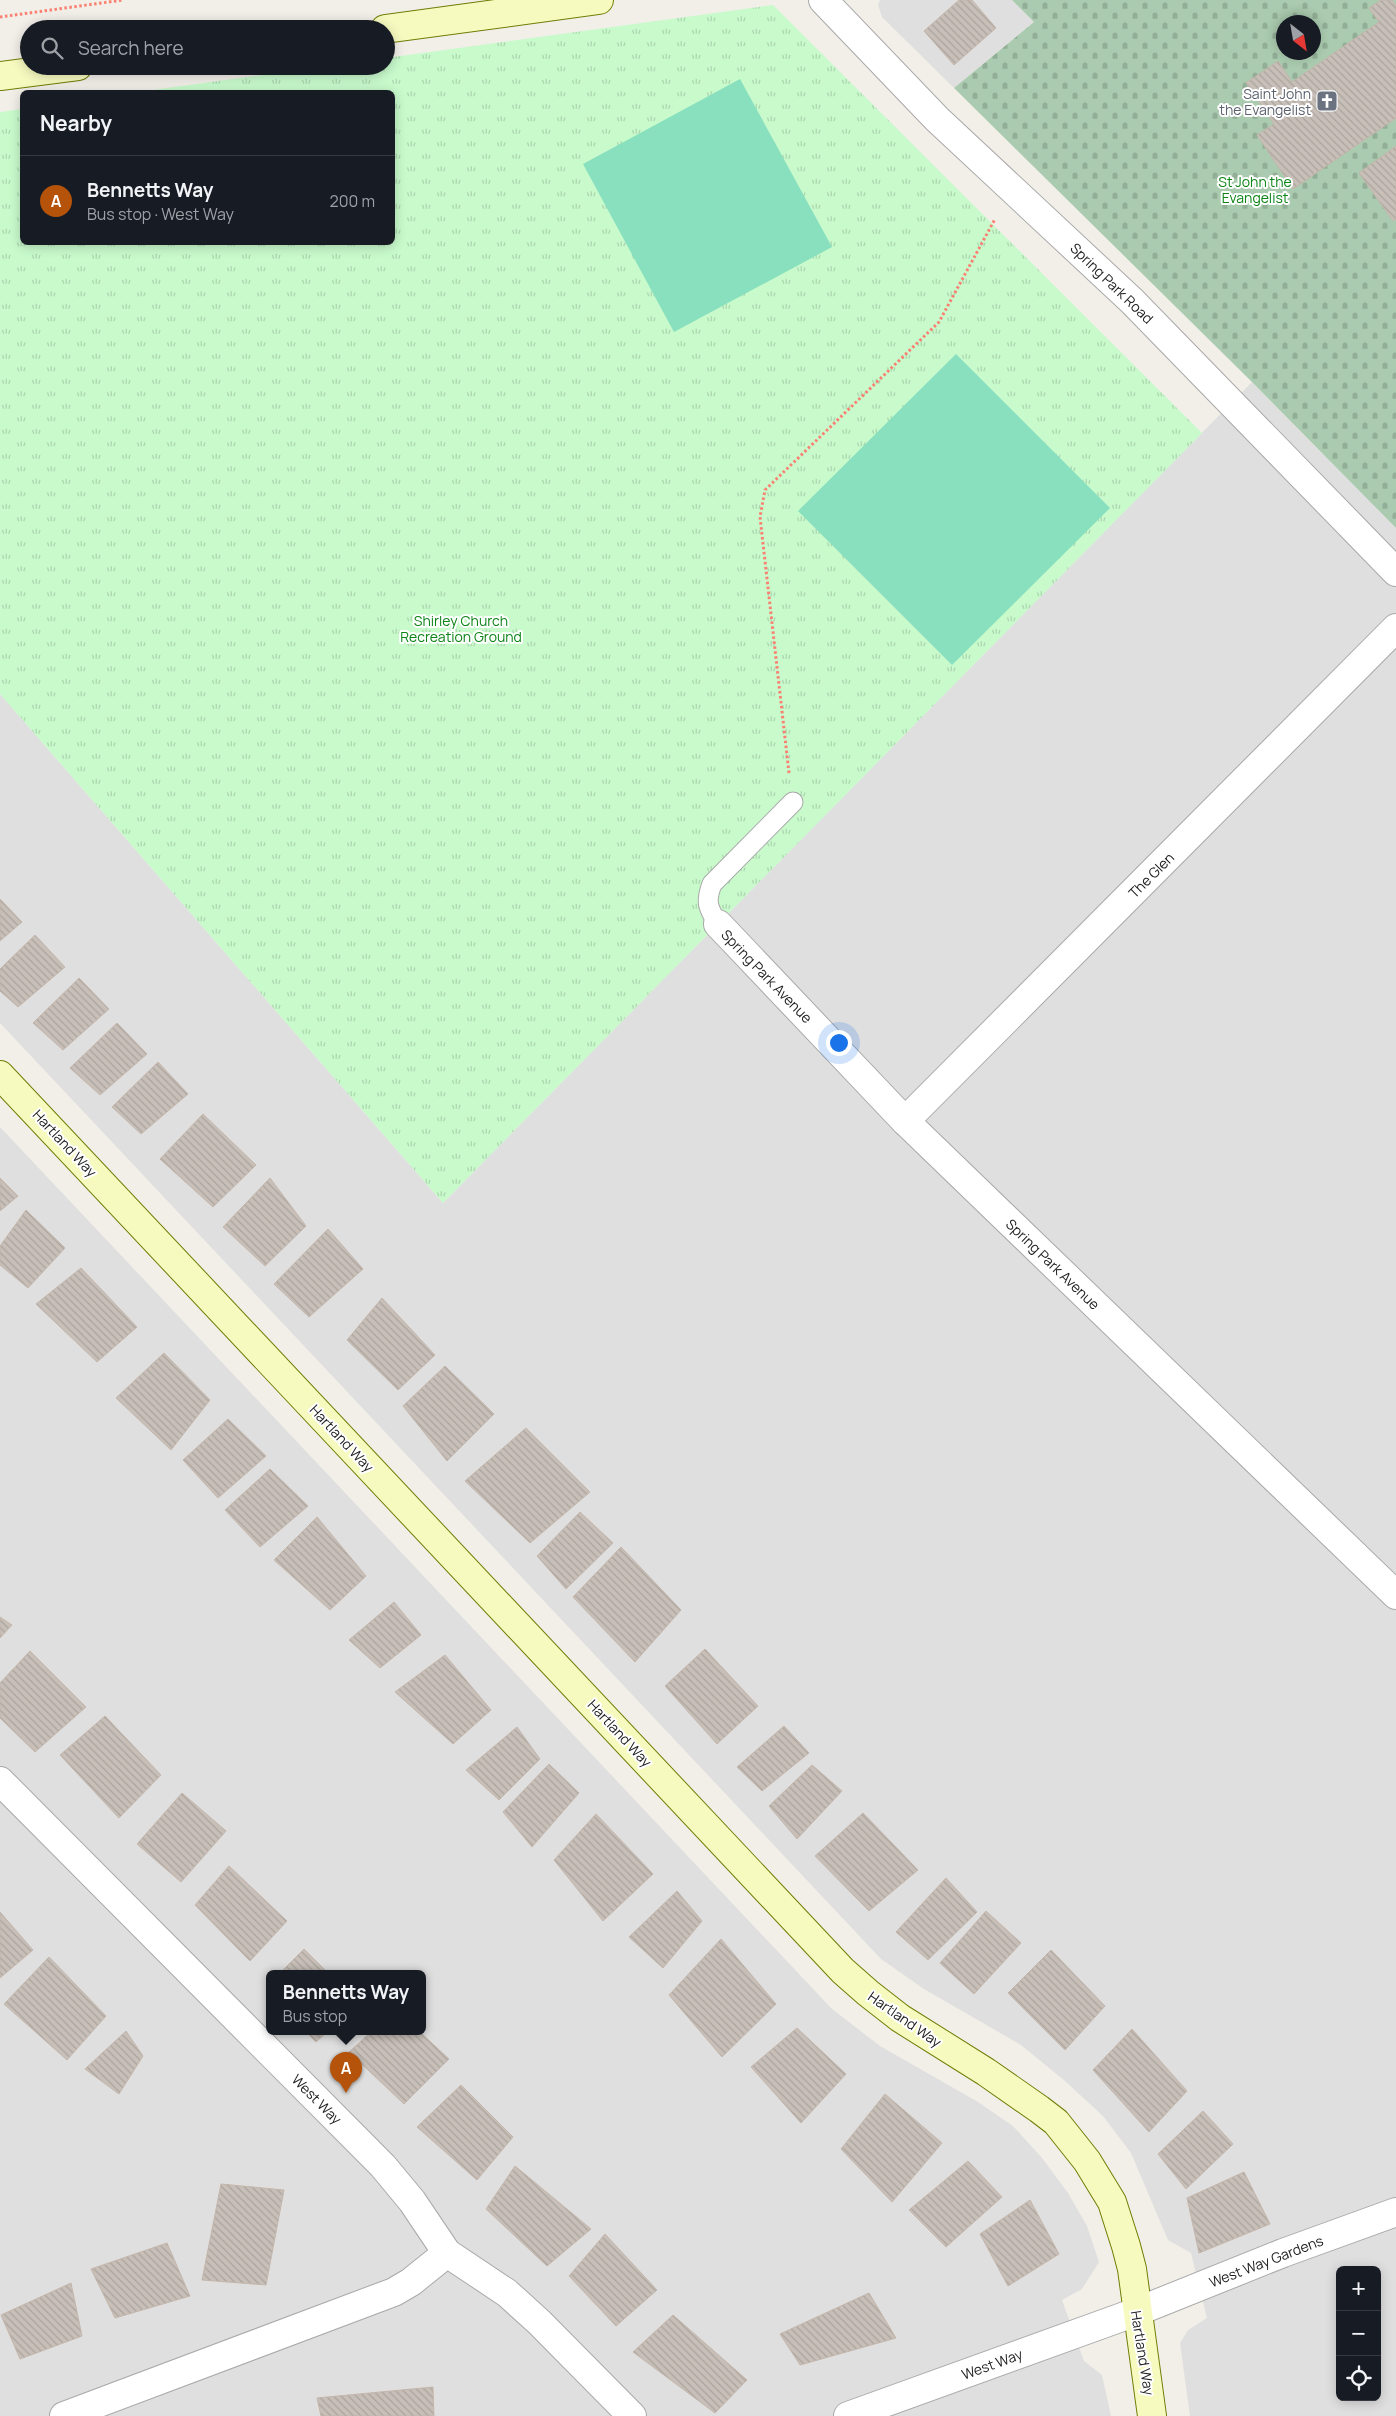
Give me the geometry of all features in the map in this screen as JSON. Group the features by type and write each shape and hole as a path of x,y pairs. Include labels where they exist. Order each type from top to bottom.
{"street":[{"path":"395,28 599,0"},
{"name":"Spring Park Road","path":"823,0 937,119 1132,301 1396,572"},
{"path":"0,76 20,73"},
{"name":"The Glen","path":"905,1121 1396,628"},
{"name":"Spring Park Avenue","path":"718,924 905,1121 1396,1595"},
{"name":"Hartland Way","path":"0,1075 843,1971 894,2013 986,2072 1056,2122 1090,2166 1112,2202 1132,2269 1136,2312 1152,2416"},
{"name":"West Way","path":"0,1782 383,2166 412,2201 448,2253 507,2292 632,2416"},
{"name":"West Way Gardens","path":"1136,2312 1283,2253 1396,2212"},
{"path":"64,2416 387,2295 411,2282 448,2253"},
{"name":"West Way","path":"848,2416 1136,2312"}],"lane":[{"path":"718,924 709,908 707,896 712,884 792,802"}],"path":[{"path":"0,17 123,0"},
{"path":"792,802 761,536 760,517 765,490 939,322 1012,188"}],"shaded area":[{"path":"880,0 1012,0 1034,22 954,88 882,17 878,5"},
{"path":"1252,382 1396,528 1396,2416 1190,2416 1180,2343 1188,2330 1207,2318 1191,2253 1168,2240 1131,2153 1103,2116 1065,2081 1021,2045 924,1989 881,1959 0,1023 0,694 443,1203"},
{"path":"0,1127 832,2009 880,2046 978,2102 1013,2126 1042,2158 1068,2193 1087,2226 1099,2262 1082,2289 1062,2300 1084,2361 1102,2375 1111,2416 0,2416"}],"green space":[{"name":"St John the Evangelist","path":"1012,0 1396,0 1396,528 1252,382 954,88 1034,22"},
{"name":"Shirley Church Recreation Ground","path":"773,5 1202,433 443,1203 0,694 0,112 20,109 20,245 395,245 395,90 153,90 262,75 395,75 395,57"},
{"path":"740,79 832,247 674,332 583,164"},
{"path":"956,354 1110,508 952,665 798,511"}],"building":[{"path":"959,0 972,0 996,28 954,65 924,31"},
{"name":"Saint John the Evangelist","path":"1381,0 1392,0 1396,6 1396,118 1293,189 1257,135 1274,124 1246,83 1278,61 1292,82 1379,22 1369,8"},
{"path":"1396,146 1396,219 1393,221 1359,173"},
{"path":"0,899 22,922 0,941"},
{"path":"35,935 65,967 18,1007 0,991 0,969"},
{"path":"79,978 109,1009 63,1050 33,1023"},
{"path":"117,1023 147,1054 100,1095 70,1068"},
{"path":"158,1062 188,1094 141,1134 112,1107"},
{"path":"203,1114 256,1165 213,1207 160,1159"},
{"path":"0,1178 18,1196 0,1211"},
{"path":"270,1178 306,1226 265,1266 223,1227"},
{"path":"26,1210 65,1248 28,1288 0,1265 0,1246"},
{"path":"328,1229 363,1269 309,1317 274,1284"},
{"path":"81,1268 137,1327 97,1362 36,1304"},
{"path":"382,1298 435,1355 398,1390 347,1340"},
{"path":"164,1353 210,1400 171,1450 116,1398"},
{"path":"445,1366 494,1414 447,1461 403,1406"},
{"path":"228,1419 266,1456 218,1498 183,1460"},
{"path":"526,1428 590,1492 530,1543 465,1481"},
{"path":"270,1469 308,1506 260,1547 225,1510"},
{"path":"580,1512 613,1543 566,1589 537,1556"},
{"path":"317,1517 366,1576 330,1610 274,1560"},
{"path":"621,1547 681,1610 635,1662 573,1597"},
{"path":"394,1602 421,1635 380,1668 349,1640"},
{"path":"0,1617 12,1625 0,1638"},
{"path":"705,1649 758,1706 717,1744 665,1686"},
{"path":"30,1651 86,1707 35,1752 0,1718 0,1683"},
{"path":"445,1655 491,1710 453,1744 395,1692"},
{"path":"105,1716 161,1775 119,1818 60,1755"},
{"path":"784,1726 809,1753 762,1791 737,1767"},
{"path":"517,1727 540,1759 499,1800 466,1770"},
{"path":"549,1764 579,1793 532,1847 503,1812"},
{"path":"812,1765 842,1791 797,1839 769,1806"},
{"path":"182,1793 226,1831 181,1882 137,1844"},
{"path":"863,1813 918,1870 869,1911 815,1856"},
{"path":"596,1814 653,1874 603,1921 554,1860"},
{"path":"229,1866 287,1921 250,1961 195,1905"},
{"path":"946,1878 977,1912 928,1960 896,1932"},
{"path":"677,1891 702,1921 663,1968 629,1937"},
{"path":"986,1911 1021,1943 974,1994 940,1963"},
{"path":"0,1912 33,1950 0,1978"},
{"path":"721,1939 776,2004 722,2057 669,1995"},
{"path":"304,1949 325,1970 283,1970"},
{"path":"1051,1950 1105,2006 1065,2050 1008,1993"},
{"path":"49,1957 106,2016 67,2060 4,2004"},
{"path":"797,2028 846,2074 801,2123 751,2067"},
{"path":"1132,2029 1187,2091 1149,2132 1093,2070"},
{"path":"126,2031 143,2056 119,2094 85,2069"},
{"path":"309,2035 324,2035 316,2042"},
{"path":"368,2035 423,2035 449,2059 404,2104 349,2052"},
{"path":"461,2085 513,2137 477,2180 417,2127"},
{"path":"885,2094 942,2143 892,2202 841,2149"},
{"path":"1203,2111 1233,2144 1186,2189 1158,2154"},
{"path":"968,2161 1002,2197 946,2247 909,2210"},
{"path":"515,2166 591,2229 547,2266 486,2209"},
{"path":"1244,2172 1270,2224 1199,2253 1187,2198"},
{"path":"221,2184 284,2190 266,2285 202,2280"},
{"path":"1030,2200 1059,2254 1008,2286 980,2234"},
{"path":"605,2234 657,2290 616,2326 569,2276"},
{"path":"167,2243 190,2296 115,2318 91,2269"},
{"path":"71,2283 82,2336 20,2359 1,2315"},
{"path":"869,2293 896,2338 800,2365 780,2334"},
{"path":"673,2315 747,2380 715,2413 633,2352"},
{"path":"433,2387 434,2416 321,2416 317,2398"}],"place":[{"name":"Saint John the Evangelist","path":"1327,101"},
{"name":"Bennetts Way","path":"346,2093"}]}
